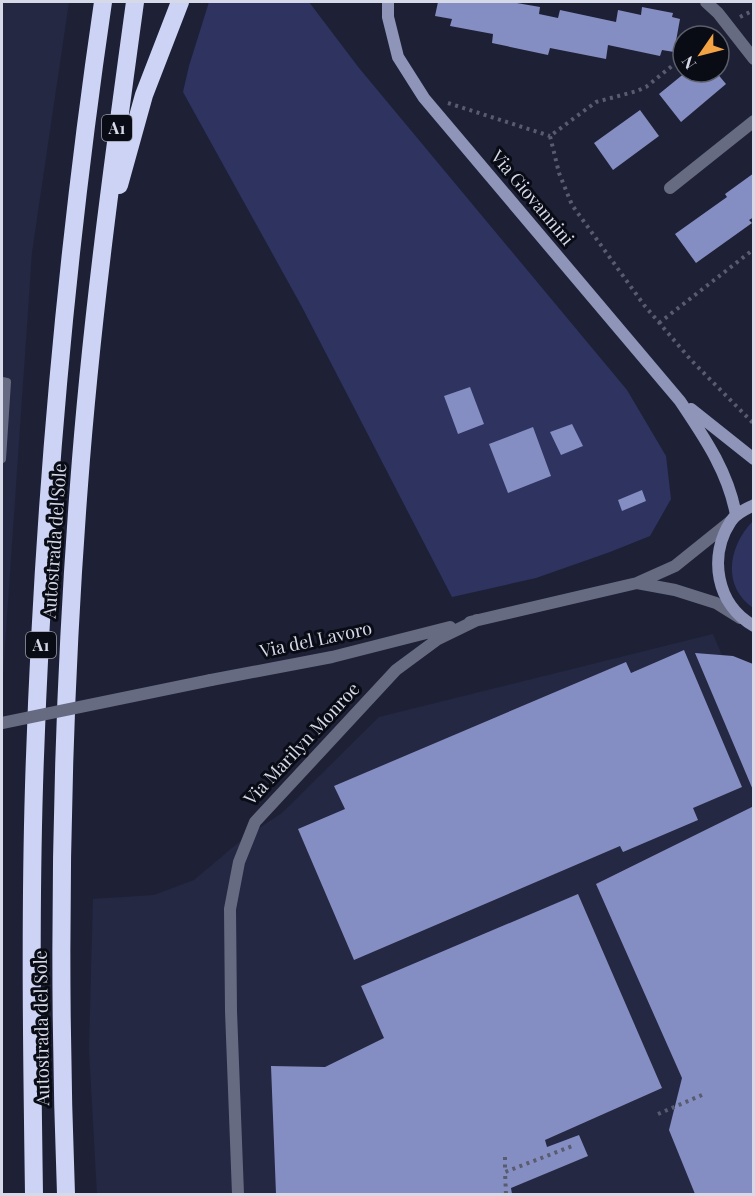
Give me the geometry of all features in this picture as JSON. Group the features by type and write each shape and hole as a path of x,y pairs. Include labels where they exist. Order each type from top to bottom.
{"highway":[{"name":"Autostrada del Sole","path":"34,1194 31,988 34,785 48,502 89,98 104,2"},
{"name":"Autostrada del Sole","path":"66,1194 62,824 67,688 79,485 101,255 135,2"},
{"path":"101,255 144,95 180,2"}],"street":[{"name":"Via Giovannini","path":"388,2 388,17 398,57 424,98 680,401 723,471 733,498 734,518"},
{"path":"706,2 720,7 753,59"},
{"path":"670,188 753,121"},
{"name":"Via Giovannini","path":"680,401 753,459"},
{"path":"750,624 730,606 721,587 717,565 720,544 734,518 753,505"},
{"name":"Via del Lavoro","path":"2,723 332,657 637,583 675,566 734,518"},
{"name":"Via del Lavoro","path":"637,583 675,590 716,603 750,624"},
{"name":"Via Marilyn Monroe","path":"238,1194 231,1022 230,909 239,862 255,822 396,670 438,639 477,620"}],"lane":[{"path":"2,381 7,381 2,459"}],"path":[{"path":"550,136 596,102 646,87 671,67"},
{"path":"418,89 453,104 550,136"},
{"path":"550,136 559,174 572,205 644,305 691,360 753,424"},
{"path":"659,323 753,249"},
{"path":"658,1114 702,1095"},
{"path":"505,1172 575,1144"},
{"path":"505,1157 506,1194"}],"shaded area":[{"path":"2,2 69,2 32,252 3,675 2,788"},
{"path":"209,2 309,2 359,68 627,390 666,456 671,499 650,536 536,578 452,597 302,307 183,92"},
{"path":"753,521 753,608 736,588 732,565 738,542"},
{"path":"713,634 753,729 753,1194 97,1194 89,1049 93,899 154,895 194,880 244,838 282,813 379,717"}],"building":[{"path":"438,2 511,2 540,7 539,14 558,18 560,10 616,22 618,10 641,15 642,7 673,13 672,17 680,19 679,24 671,24 671,52 662,50 660,56 608,45 606,59 550,48 548,55 492,43 493,34 450,26 452,19 435,16"},
{"path":"671,84 726,84 681,122 659,94"},
{"path":"640,110 659,136 613,170 594,143"},
{"path":"754,173 754,217 749,220 752,223 696,263 675,234 727,197 725,194"},
{"path":"470,387 484,424 458,434 444,396"},
{"path":"572,424 583,446 561,455 550,432"},
{"path":"533,427 551,476 508,493 489,444"},
{"path":"642,490 646,501 622,511 618,500"},
{"path":"684,650 742,787 693,808 698,820 623,852 620,846 354,960 298,829 345,809 334,786 626,662 631,673"},
{"path":"695,653 733,656 753,664 753,790"},
{"path":"754,806 754,1194 695,1194 669,1130 682,1078 596,884"},
{"path":"578,894 662,1088 545,1140 547,1147 579,1135 588,1156 511,1188 512,1194 276,1194 271,1066 325,1067 384,1038 361,986"}]}
